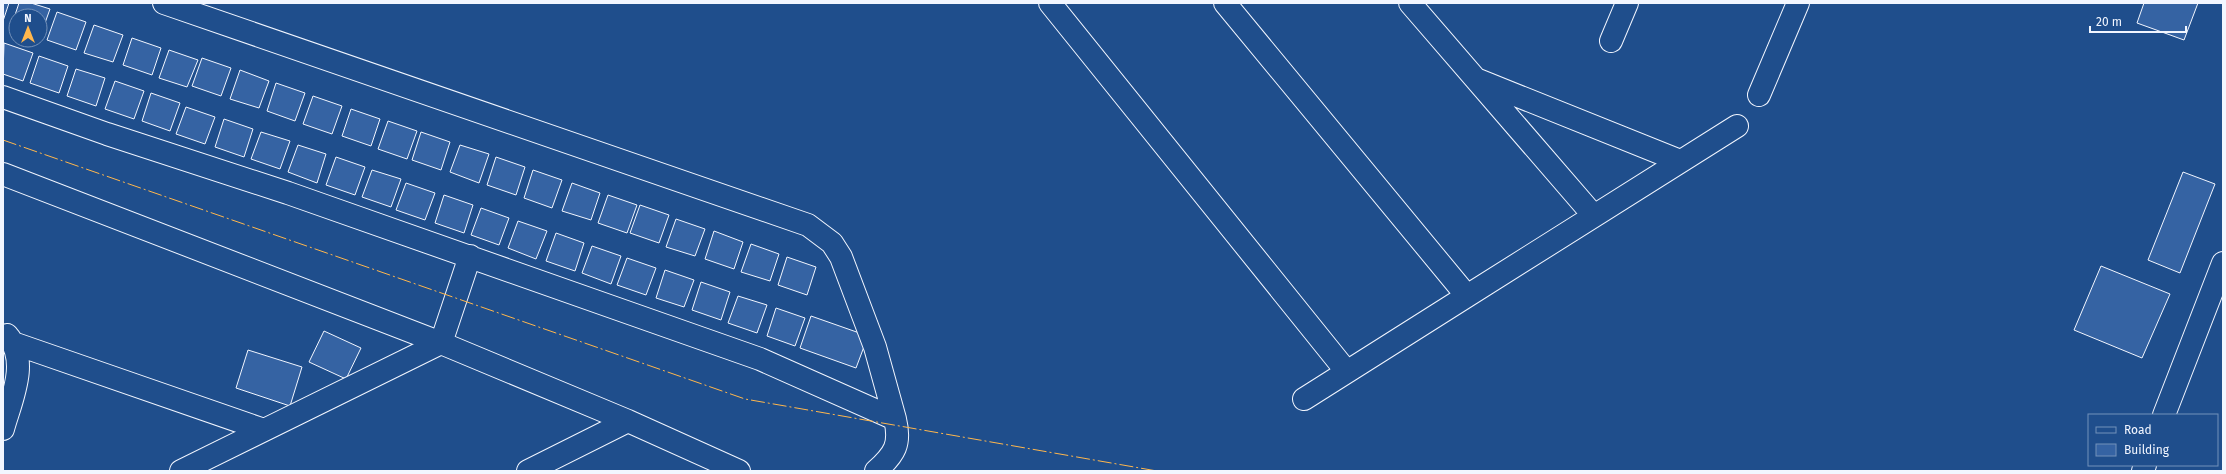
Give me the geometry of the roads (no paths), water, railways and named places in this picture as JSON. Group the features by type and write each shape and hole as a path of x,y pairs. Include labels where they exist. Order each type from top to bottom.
{"street":[{"path":"164,3 808,225 832,243 841,257 875,347 895,418 899,433 898,444 891,456 876,471"},
{"path":"1050,3 1347,372"},
{"path":"1225,3 1467,296"},
{"path":"1410,3 1594,216"},
{"path":"1611,41 1627,3"},
{"path":"1759,95 1798,3"},
{"path":"1475,78 1680,161"},
{"path":"3,97 107,134 288,193 760,359 895,418"},
{"path":"1304,399 1737,126"},
{"path":"3,174 441,342 628,421 739,471"},
{"path":"181,471 441,342 470,256"},
{"path":"2164,414 2223,263"},
{"path":"8,337 264,430"},
{"path":"3,429 19,371 18,355 8,337"},
{"path":"528,471 628,421"}]}
